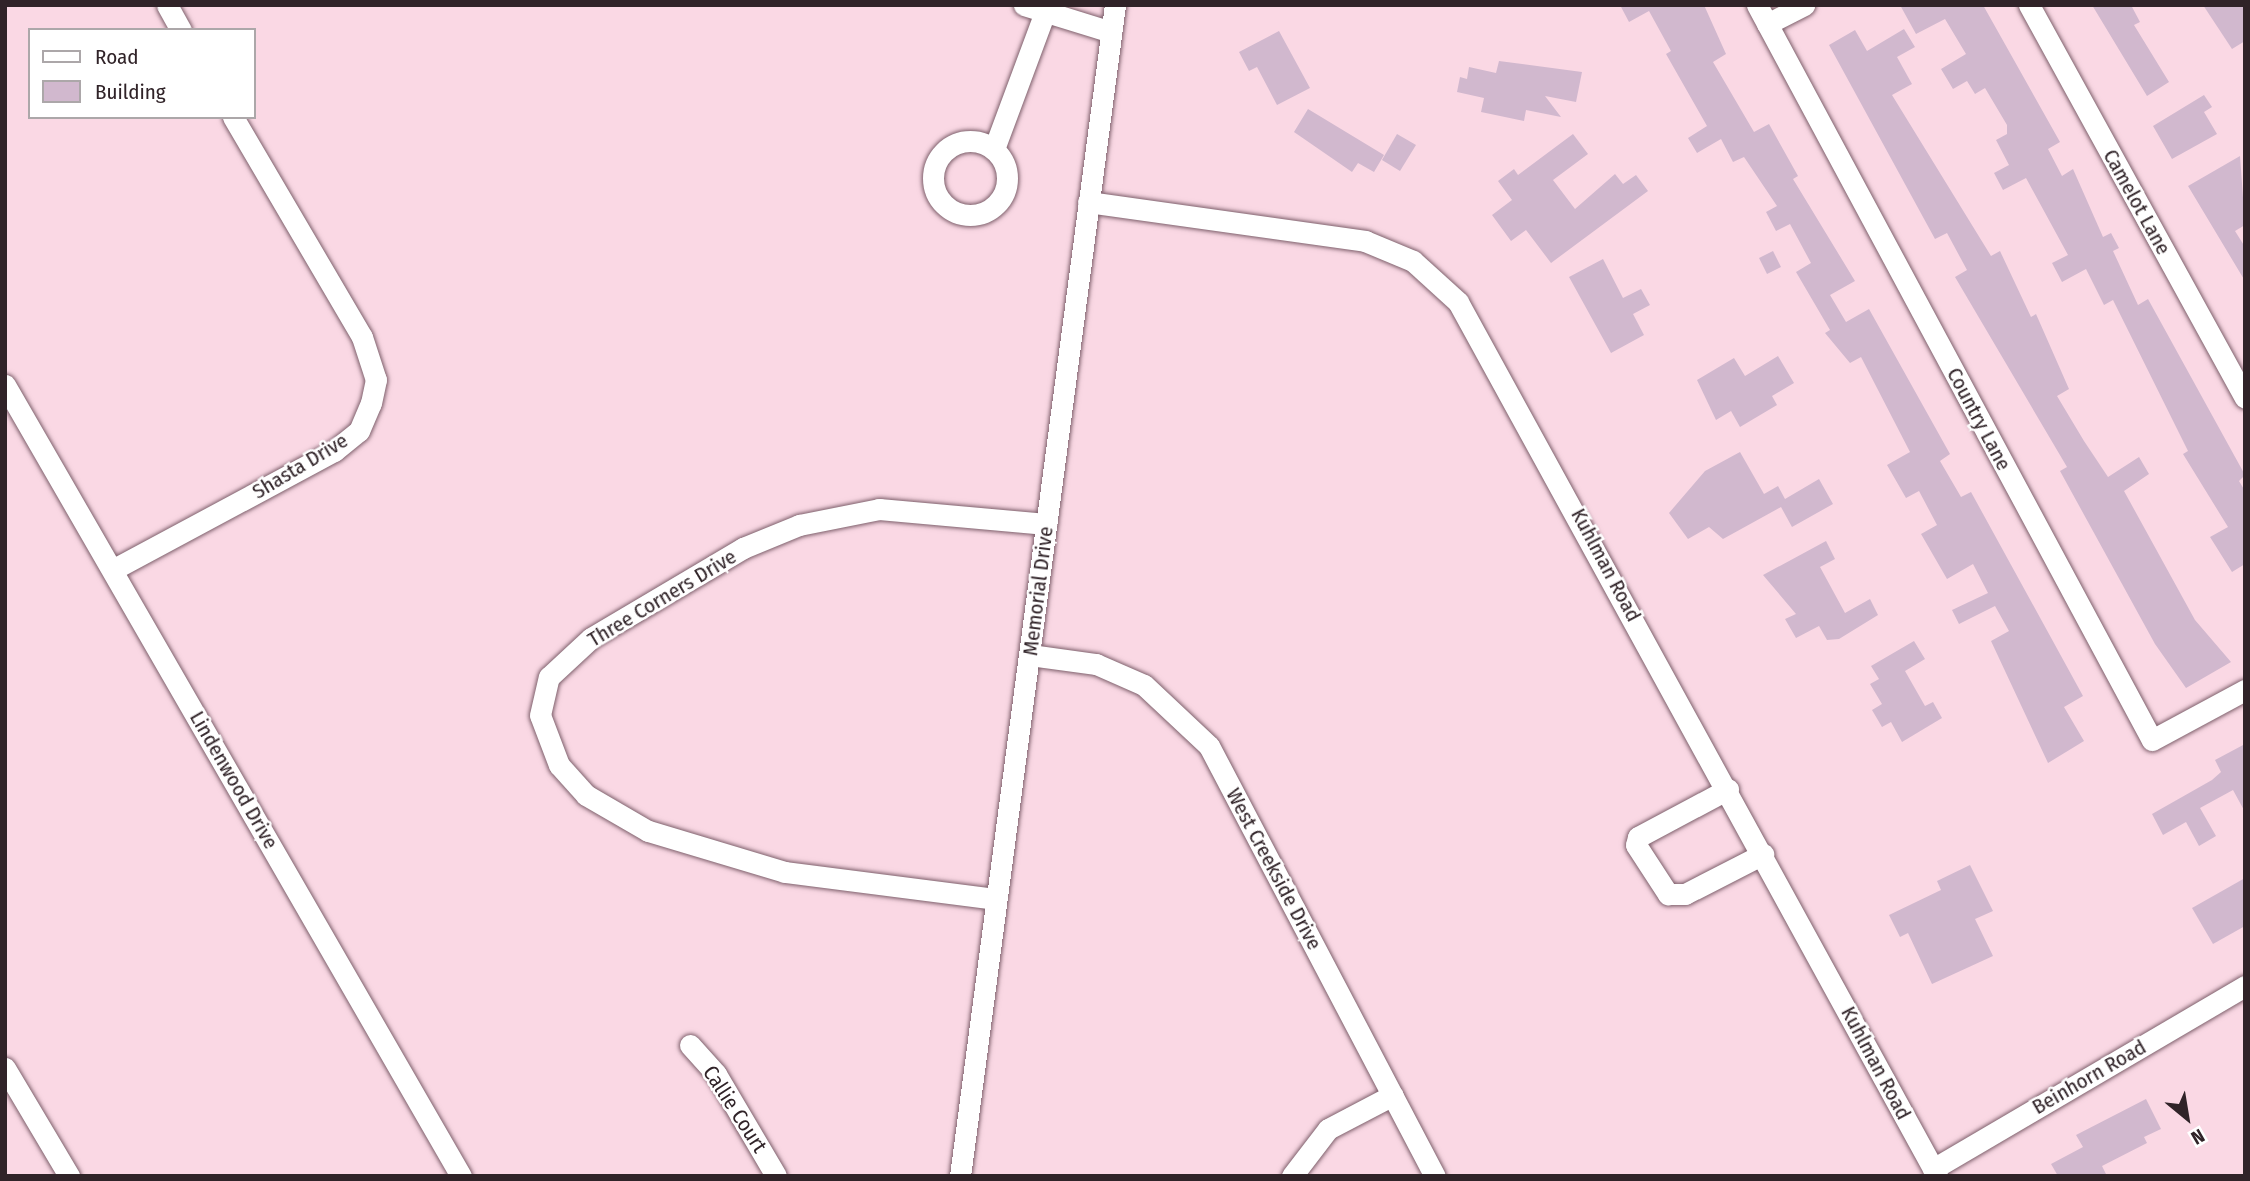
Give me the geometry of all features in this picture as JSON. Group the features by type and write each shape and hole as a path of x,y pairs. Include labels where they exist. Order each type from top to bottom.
{"street":[{"path":"167,5 180,28"},
{"name":"Memorial Drive","path":"960,1176 1115,5"},
{"name":"Country Lane","path":"1757,5 2152,740 2245,690"},
{"path":"1767,24 1804,5"},
{"name":"Camelot Lane","path":"2029,5 2245,398"},
{"path":"994,149 1035,8 1111,32"},
{"name":"Shasta Drive","path":"114,569 334,451 359,430 371,403 376,380 362,337 234,119"},
{"name":"Kuhlman Road","path":"1088,202 1364,241 1434,276 1480,331 1935,1172"},
{"name":"Lindenwood Drive","path":"5,385 114,569 461,1176"},
{"name":"Three Corners Drive","path":"996,899 785,872 648,831 586,796 559,765 540,715 549,677 591,638 743,548 799,525 879,509 1046,524"},
{"name":"West Creekside Drive","path":"1030,654 1096,664 1144,685 1209,746 1435,1176"},
{"path":"1728,789 1638,836 1636,845 1668,894 1685,894 1763,854"},
{"name":"Beinhorn Road","path":"1935,1172 2245,986"},
{"name":"Callie Court","path":"690,1045 716,1074 776,1176"},
{"path":"5,1068 69,1176"},
{"path":"1292,1176 1328,1129 1393,1095"}],"building":[{"path":"1620,5 1704,5 1726,54 1713,62 1754,132 1769,124 1798,176 1793,179 1855,281 1830,295 1846,322 1869,309 1950,454 1940,461 1961,497 1971,492 2083,696 2064,707 2084,741 2048,763 1991,641 2009,631 1995,606 1959,624 1952,610 1988,593 1973,564 1947,579 1921,534 1937,525 1919,491 1906,498 1887,465 1910,452 1861,357 1850,363 1825,333 1830,330 1796,272 1811,263 1790,224 1776,231 1766,212 1777,206 1744,157 1733,162 1721,139 1697,153 1688,138 1707,126 1666,54 1671,51 1649,11 1629,22"},
{"path":"1900,5 1983,5 2060,142 2048,149 2062,176 2073,169 2103,237 2111,233 2119,248 2113,251 2138,305 2148,299 2245,475 2239,481 2245,491 2245,564 2232,572 2210,537 2228,527 2183,454 2188,451 2113,300 2104,305 2086,269 2062,282 2052,263 2068,255 2026,178 2003,190 1994,173 2009,165 1996,140 2007,134 2007,125 1985,88 1975,94 1967,81 1953,89 1941,69 1966,54 1945,19 1916,34"},
{"path":"2092,5 2131,5 2140,22 2134,25 2169,82 2147,96"},
{"path":"2203,5 2245,5 2245,41 2232,49"},
{"path":"1904,29 1915,47 1897,57 1912,84 1892,95 1991,256 2000,251 2031,317 2036,314 2069,389 2057,396 2108,477 2139,457 2149,474 2124,491 2195,620 2231,662 2186,688 2155,644 2060,471 2067,467 1955,277 1967,270 1947,233 1935,239 1829,45 1855,30 1867,51"},
{"path":"1279,31 1310,88 1277,105 1257,67 1249,71 1239,52"},
{"path":"1499,61 1582,72 1576,102 1545,96 1561,117 1526,110 1524,121 1481,112 1484,98 1457,92 1460,77 1467,79 1469,67 1496,73"},
{"path":"2204,95 2212,107 2204,112 2217,134 2172,159 2153,126"},
{"path":"1308,109 1384,155 1374,172 1358,163 1352,172 1294,132"},
{"path":"1397,134 1416,145 1400,171 1382,160"},
{"path":"1573,134 1588,154 1553,180 1575,209 1615,174 1623,184 1636,175 1648,191 1551,263 1526,230 1511,241 1492,215 1512,200 1498,181 1514,169 1518,175"},
{"path":"2240,156 2245,225 2235,231 2245,247 2245,281 2188,186"},
{"path":"1773,251 1781,267 1767,274 1759,258"},
{"path":"1603,259 1623,298 1641,289 1650,305 1633,314 1644,335 1611,353 1569,277"},
{"path":"1778,356 1794,383 1772,396 1777,405 1740,427 1731,411 1716,420 1697,380 1734,358 1745,376"},
{"path":"1740,452 1764,494 1778,486 1785,499 1819,479 1833,504 1792,527 1781,507 1723,539 1709,527 1688,539 1669,513 1705,471"},
{"path":"1826,541 1835,559 1820,567 1845,613 1870,599 1878,615 1839,639 1827,640 1819,626 1796,638 1785,619 1796,614 1763,575"},
{"path":"1914,641 1925,659 1905,671 1925,706 1933,702 1942,718 1902,742 1891,722 1882,727 1872,710 1882,704 1870,684 1879,679 1871,666"},
{"path":"2245,744 2245,812 2233,790 2200,808 2216,836 2199,846 2186,822 2163,835 2152,814 2212,780 2221,772 2215,760"},
{"path":"1970,865 1993,911 1975,919 1993,956 1932,984 1908,933 1900,937 1889,915 1941,890 1937,881"},
{"path":"2245,878 2245,926 2213,944 2192,908"},
{"path":"2146,1099 2161,1129 2144,1137 2147,1143 2102,1166 2107,1176 2058,1176 2051,1164 2083,1147 2076,1135"}]}
